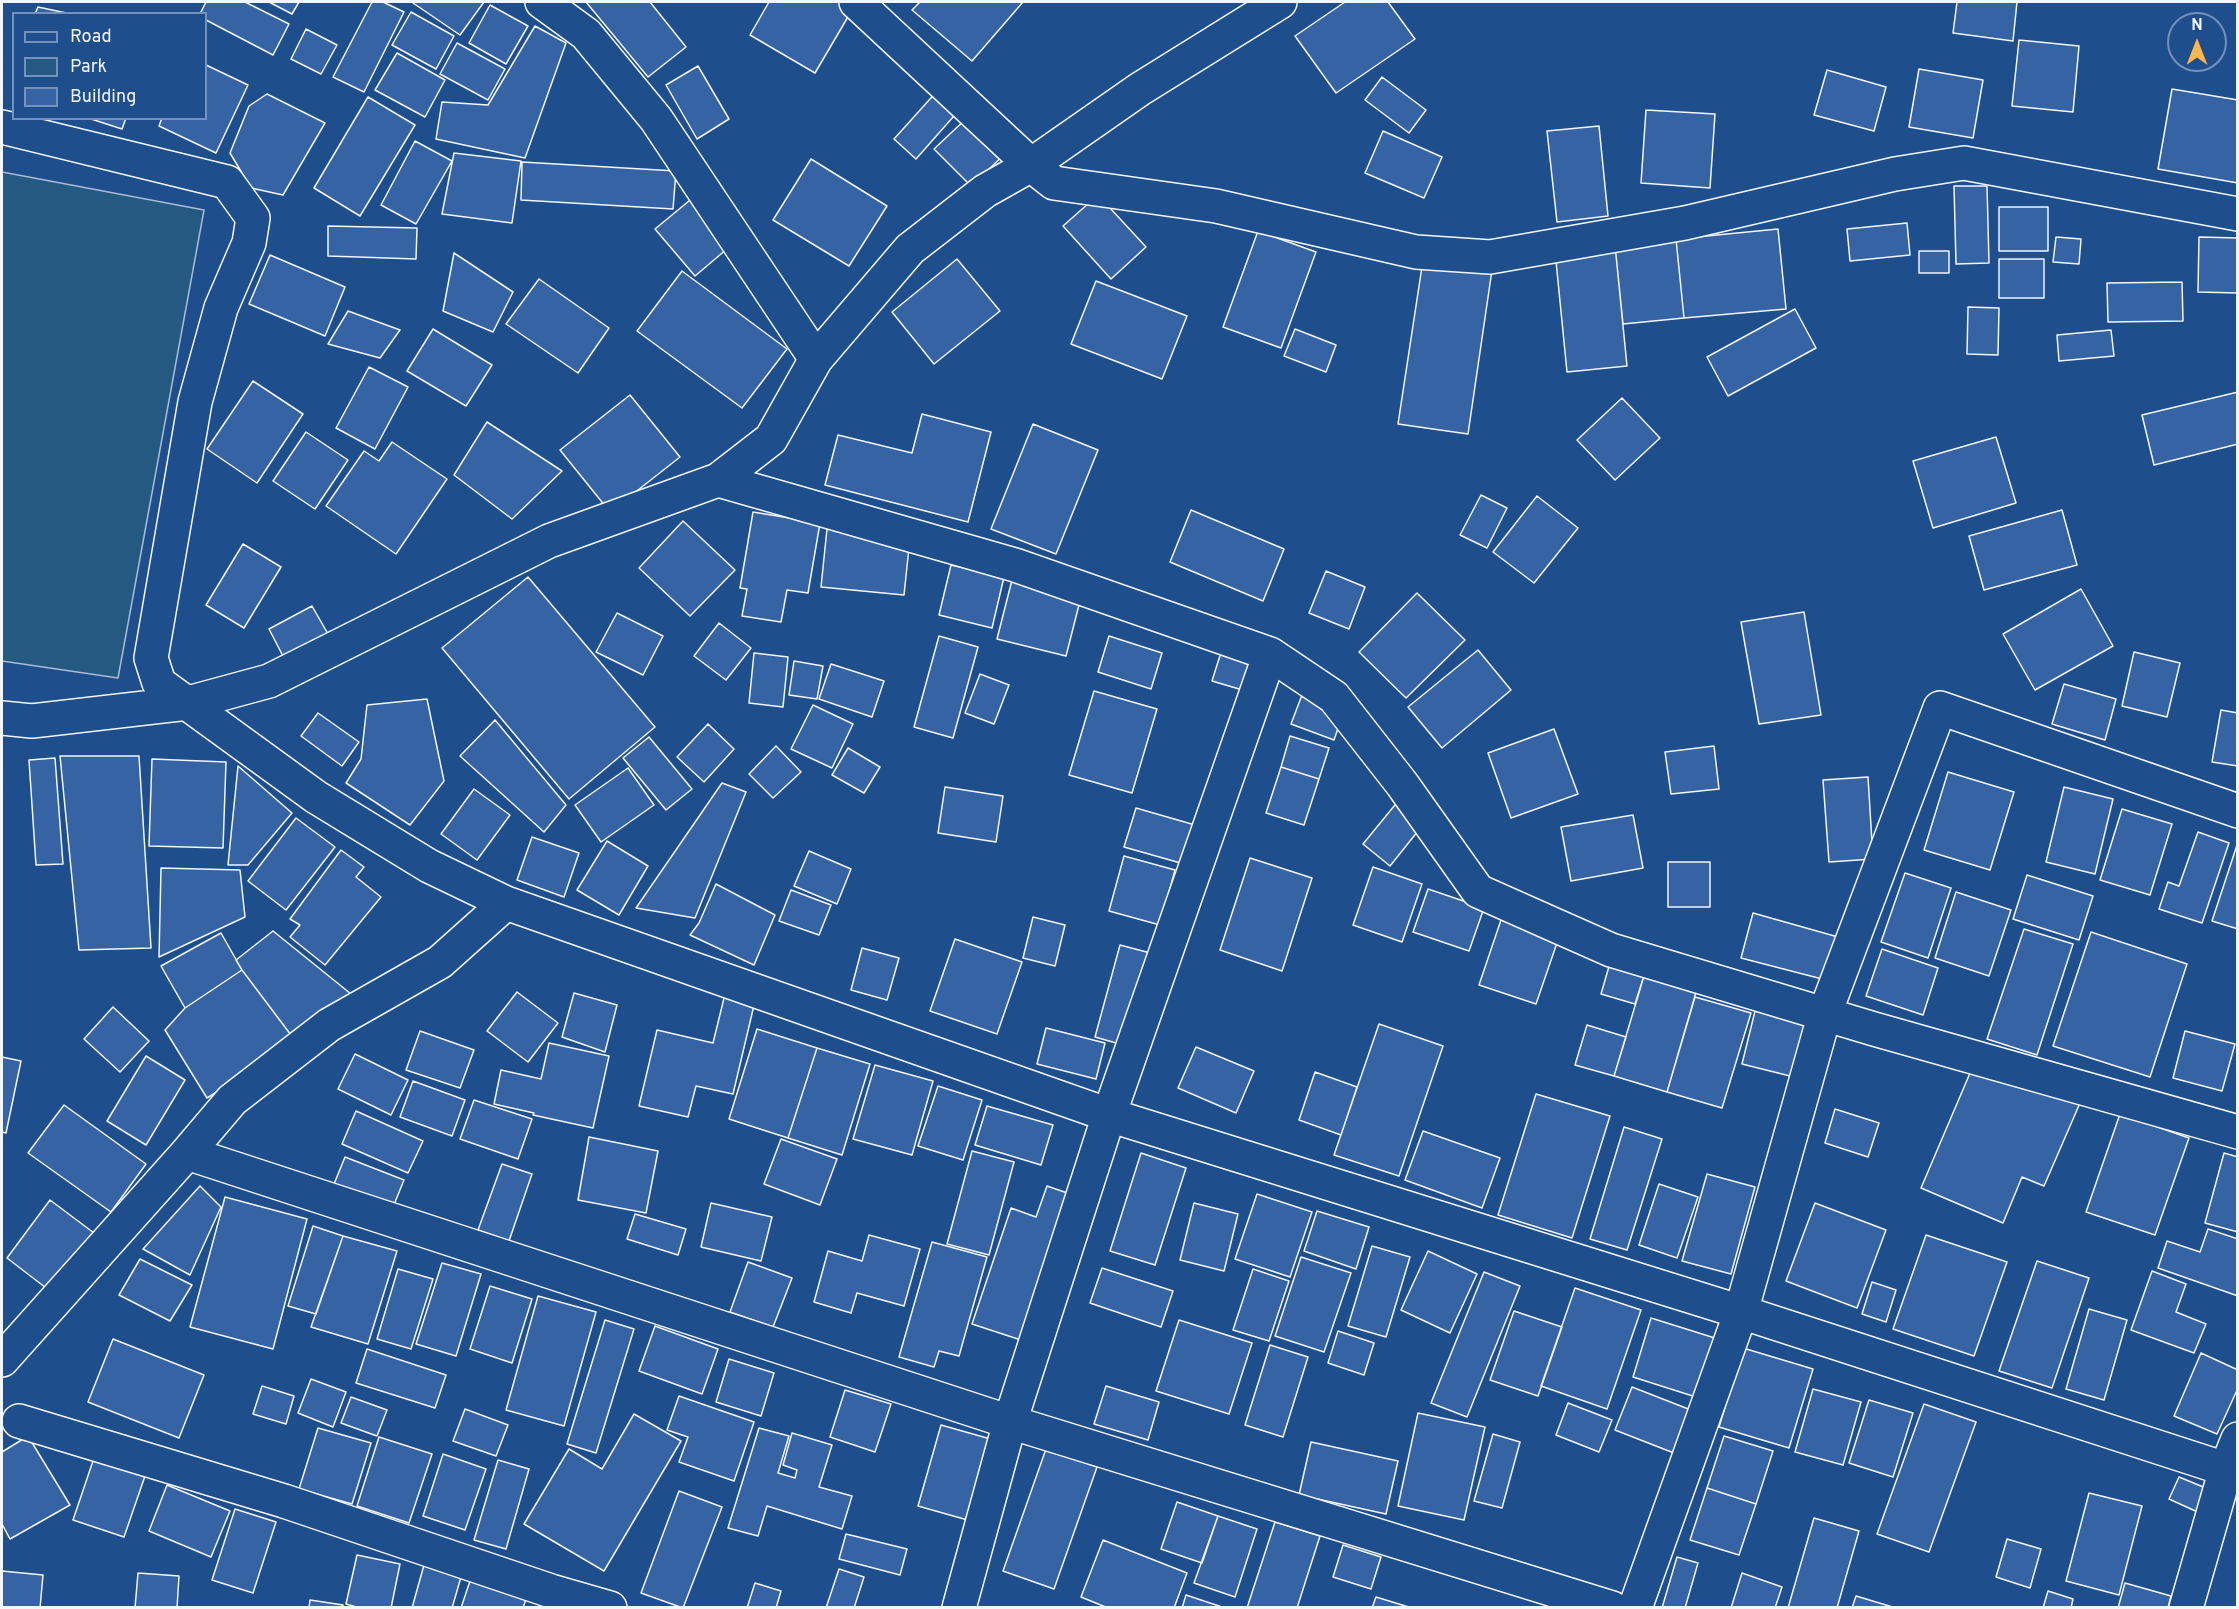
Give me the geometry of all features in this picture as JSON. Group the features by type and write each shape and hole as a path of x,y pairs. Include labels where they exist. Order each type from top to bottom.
{"street":[{"path":"542,2 586,34 656,120 816,359"},
{"path":"856,2 1031,165 1054,183 1216,206 1416,252 1490,257 1685,223 1895,174 1964,163 2238,214"},
{"path":"2,718 32,721 188,703 269,681 549,541 718,480 771,439 816,359 910,249 985,191 1031,165 1140,89 1280,2"},
{"path":"2,127 227,182 253,218 249,243 221,308 195,402 151,658 159,683 316,797 429,866 506,903 1109,1115 1741,1312 2232,1471"},
{"path":"718,480 1015,565 1270,654 1334,697 1402,784 1478,891 1611,950 2238,1132"},
{"path":"959,1608 1010,1422 1109,1115 1270,654"},
{"path":"1635,1608 1741,1312 1825,1013 1940,708 2238,811"},
{"path":"2,1360 232,1100 329,1025 440,962 506,903"},
{"path":"187,1153 1010,1422 1612,1608"},
{"path":"19,1421 284,1501 551,1591 610,1608"},
{"path":"2186,1608 2232,1471 2238,1439"}],"green space":[{"path":"2,172 204,210 118,678 2,661"}],"building":[{"path":"206,2 245,2 289,24 273,55 207,21 207,12 201,12"},
{"path":"269,2 299,2 292,14"},
{"path":"372,2 383,2 404,12 364,92 333,77"},
{"path":"414,2 484,2 460,35"},
{"path":"586,2 650,2 686,47 648,77"},
{"path":"769,2 838,2 852,10 815,73 750,35"},
{"path":"920,2 1023,2 972,61 912,10"},
{"path":"1345,2 1388,2 1415,39 1336,93 1295,36"},
{"path":"1957,2 2017,2 2013,41 1953,33"},
{"path":"490,5 528,26 506,64 469,43"},
{"path":"38,7 62,12 36,12"},
{"path":"411,12 454,36 436,69 392,45"},
{"path":"535,26 566,43 525,158 436,139 442,102 488,105"},
{"path":"306,29 337,45 321,74 291,59"},
{"path":"2019,40 2079,46 2073,112 2012,106"},
{"path":"457,43 505,69 488,100 440,74"},
{"path":"397,53 445,80 425,117 375,90"},
{"path":"207,65 248,85 216,153 159,126 161,120 207,120"},
{"path":"698,66 729,119 697,139 666,85"},
{"path":"1919,69 1983,80 1973,138 1909,127"},
{"path":"1827,70 1886,87 1874,131 1814,115"},
{"path":"1382,77 1426,110 1409,133 1365,100"},
{"path":"939,89 961,108 916,159 894,139"},
{"path":"2172,89 2238,100 2238,183 2158,169"},
{"path":"267,94 325,123 283,195 251,188 230,153 249,106"},
{"path":"368,97 415,125 360,216 314,188"},
{"path":"1646,110 1715,114 1710,188 1641,183"},
{"path":"969,116 1005,154 971,186 934,149"},
{"path":"94,120 125,120 122,129"},
{"path":"1599,126 1608,216 1557,222 1547,131"},
{"path":"1383,131 1442,157 1424,198 1365,173"},
{"path":"415,141 452,161 416,224 381,205"},
{"path":"454,153 521,161 512,223 442,214"},
{"path":"811,159 887,206 849,266 773,220"},
{"path":"522,162 676,171 673,209 521,200"},
{"path":"1954,186 1987,186 1989,263 1956,264"},
{"path":"1098,195 1146,247 1111,279 1063,226"},
{"path":"695,196 734,243 695,276 655,229"},
{"path":"1999,207 2048,207 2048,251 1999,251"},
{"path":"1907,223 1910,255 1850,261 1847,229"},
{"path":"328,226 417,228 416,259 328,256"},
{"path":"1778,229 1786,309 1684,318 1676,239"},
{"path":"1258,231 1316,252 1281,348 1223,327"},
{"path":"2056,237 2081,239 2079,264 2053,262"},
{"path":"2199,237 2238,238 2238,293 2198,292"},
{"path":"1676,239 1684,318 1623,324 1615,245"},
{"path":"1615,245 1627,366 1567,372 1555,251"},
{"path":"1919,251 1949,251 1949,273 1919,273"},
{"path":"454,253 513,292 493,332 443,311"},
{"path":"270,255 345,287 325,336 249,304"},
{"path":"957,259 1000,311 934,364 892,312"},
{"path":"1999,259 2044,259 2044,298 1999,298"},
{"path":"1423,260 1492,270 1468,434 1398,424"},
{"path":"682,271 787,349 742,408 637,331"},
{"path":"539,279 609,328 578,373 506,324"},
{"path":"1096,281 1187,316 1162,379 1071,344"},
{"path":"2182,282 2183,321 2108,322 2107,283"},
{"path":"1968,307 1999,308 1998,355 1967,354"},
{"path":"1795,309 1816,348 1728,396 1707,357"},
{"path":"348,311 400,330 380,358 328,344"},
{"path":"433,329 492,365 466,406 407,371"},
{"path":"1295,329 1336,345 1326,372 1284,356"},
{"path":"2111,330 2114,356 2059,361 2057,335"},
{"path":"369,367 408,387 375,449 336,428"},
{"path":"253,381 303,414 257,483 207,449"},
{"path":"2238,392 2238,444 2154,465 2142,415"},
{"path":"630,395 680,457 610,512 560,450"},
{"path":"1622,398 1660,438 1615,480 1577,440"},
{"path":"922,414 991,432 968,522 825,485 838,435 912,453"},
{"path":"487,422 562,471 512,519 454,475"},
{"path":"1033,424 1098,450 1056,554 991,529"},
{"path":"306,432 348,460 315,509 273,481"},
{"path":"1996,437 2016,503 1933,528 1913,461"},
{"path":"392,442 447,479 396,554 326,506 364,451 379,461"},
{"path":"1481,495 1507,508 1487,548 1460,535"},
{"path":"1537,496 1578,528 1534,583 1493,552"},
{"path":"1191,510 1284,549 1263,601 1170,562"},
{"path":"2062,510 2077,565 1984,590 1969,536"},
{"path":"753,512 820,523 808,593 787,590 781,622 742,616 747,589 740,588"},
{"path":"683,521 735,570 690,616 639,568"},
{"path":"827,529 910,538 904,595 821,587"},
{"path":"243,544 281,567 244,628 206,605"},
{"path":"951,565 1004,577 992,628 939,615"},
{"path":"1326,571 1365,587 1349,629 1309,613"},
{"path":"528,577 655,727 569,799 442,648"},
{"path":"1012,580 1081,597 1066,656 997,639"},
{"path":"2081,589 2113,646 2035,690 2003,634"},
{"path":"1417,593 1465,640 1406,698 1359,652"},
{"path":"312,606 328,634 284,658 269,629"},
{"path":"1804,612 1821,715 1759,724 1741,622"},
{"path":"617,613 663,636 643,675 596,652"},
{"path":"719,623 751,648 726,680 694,656"},
{"path":"939,636 978,647 953,738 914,727"},
{"path":"1109,636 1162,653 1151,689 1098,672"},
{"path":"1223,646 1257,657 1246,691 1212,681"},
{"path":"1478,650 1511,690 1442,748 1408,707"},
{"path":"2134,652 2180,663 2167,717 2122,706"},
{"path":"754,653 788,657 783,707 749,703"},
{"path":"794,661 823,666 817,699 789,695"},
{"path":"831,664 884,681 872,717 819,699"},
{"path":"980,674 1009,685 994,724 965,713"},
{"path":"2064,684 2116,699 2105,740 2052,724"},
{"path":"1094,691 1157,709 1132,793 1069,775"},
{"path":"1302,695 1344,711 1334,740 1291,724"},
{"path":"427,699 444,781 410,825 346,783 361,759 367,705"},
{"path":"813,705 853,724 832,768 791,749"},
{"path":"2221,710 2238,713 2238,766 2212,762"},
{"path":"318,713 359,742 342,766 301,736"},
{"path":"495,720 566,805 544,832 460,756"},
{"path":"708,724 734,749 704,782 677,757"},
{"path":"1554,729 1578,794 1511,818 1488,753"},
{"path":"1290,736 1329,748 1319,779 1281,767"},
{"path":"649,737 692,789 666,810 623,758"},
{"path":"776,746 801,772 773,798 749,774"},
{"path":"1714,746 1719,789 1671,794 1665,752"},
{"path":"848,748 880,767 864,793 832,775"},
{"path":"60,756 139,756 151,948 79,950"},
{"path":"55,758 63,864 36,865 29,760"},
{"path":"152,759 226,762 223,848 149,846"},
{"path":"238,766 292,813 248,865 228,865"},
{"path":"1281,767 1319,779 1304,825 1266,813"},
{"path":"628,768 654,805 601,842 575,805"},
{"path":"1948,772 2014,792 1990,870 1924,850"},
{"path":"1868,777 1873,859 1829,862 1823,780"},
{"path":"722,783 746,792 695,918 636,908"},
{"path":"945,787 1003,796 996,842 938,833"},
{"path":"2064,787 2113,799 2095,874 2046,862"},
{"path":"474,789 510,815 477,860 441,834"},
{"path":"1399,800 1426,821 1390,866 1363,844"},
{"path":"1136,808 1195,825 1184,864 1124,847"},
{"path":"2122,809 2172,824 2150,895 2100,880"},
{"path":"1633,815 1643,868 1571,881 1561,827"},
{"path":"296,818 335,847 286,910 248,881"},
{"path":"2198,832 2229,843 2202,923 2159,909 2168,882 2179,886"},
{"path":"532,837 579,853 564,897 517,880"},
{"path":"607,841 648,866 619,915 577,890"},
{"path":"2238,842 2238,929 2212,921"},
{"path":"341,850 364,867 356,877 381,897 325,965 290,937 300,925 290,919"},
{"path":"809,851 851,869 837,904 794,886"},
{"path":"1124,856 1175,870 1160,925 1109,911"},
{"path":"1250,858 1312,878 1282,971 1220,950"},
{"path":"1668,862 1710,862 1710,907 1668,907"},
{"path":"1373,867 1422,884 1402,942 1353,925"},
{"path":"161,868 240,870 245,917 159,957"},
{"path":"1905,873 1951,888 1928,958 1881,942"},
{"path":"2027,875 2093,896 2079,940 2013,919"},
{"path":"716,884 775,915 754,965 690,935 699,923"},
{"path":"1428,889 1484,908 1469,951 1413,932"},
{"path":"791,890 831,905 819,935 779,921"},
{"path":"1956,892 2011,910 1989,976 1935,958"},
{"path":"1753,913 1838,937 1826,980 1741,958"},
{"path":"1033,917 1065,925 1055,966 1023,958"},
{"path":"1502,917 1559,937 1536,1004 1479,985"},
{"path":"2024,929 2073,944 2037,1055 1987,1039"},
{"path":"273,931 361,1002 297,1043 236,960"},
{"path":"2091,932 2187,964 2150,1077 2053,1046"},
{"path":"221,933 242,970 185,1008 161,966"},
{"path":"955,939 1022,962 997,1034 930,1011"},
{"path":"1120,945 1154,954 1130,1047 1095,1037"},
{"path":"862,948 899,958 887,1000 851,990"},
{"path":"1882,949 1938,968 1923,1015 1866,996"},
{"path":"1612,956 1647,966 1635,1004 1601,994"},
{"path":"1647,966 1699,982 1667,1092 1614,1076"},
{"path":"242,970 297,1043 207,1098 165,1030 185,1008"},
{"path":"517,992 558,1023 528,1062 487,1031"},
{"path":"574,993 617,1005 605,1052 562,1037"},
{"path":"725,994 755,1001 733,1094 696,1086 688,1117 639,1106 657,1030 713,1043"},
{"path":"1695,997 1751,1013 1722,1108 1667,1092"},
{"path":"113,1007 149,1041 120,1072 84,1039"},
{"path":"1756,1007 1813,1021 1798,1078 1742,1064"},
{"path":"1379,1024 1443,1046 1399,1176 1334,1155"},
{"path":"1587,1025 1626,1037 1614,1076 1575,1065"},
{"path":"1046,1028 1105,1043 1096,1079 1037,1064"},
{"path":"757,1029 817,1048 788,1138 729,1119"},
{"path":"420,1031 474,1050 460,1088 406,1070"},
{"path":"2185,1031 2235,1044 2222,1091 2173,1078"},
{"path":"549,1043 609,1056 593,1128 494,1104 501,1070 541,1079"},
{"path":"1196,1047 1254,1071 1236,1113 1178,1088"},
{"path":"817,1048 870,1064 842,1155 788,1138"},
{"path":"355,1054 408,1080 391,1115 338,1089"},
{"path":"146,1056 185,1080 146,1145 107,1121"},
{"path":"2,1057 21,1061 6,1133 2,1132"},
{"path":"1976,1059 2080,1103 2044,1186 2022,1177 2003,1223 1921,1188"},
{"path":"875,1065 933,1081 912,1155 853,1139"},
{"path":"1315,1072 1357,1087 1341,1135 1299,1120"},
{"path":"413,1081 465,1100 452,1136 400,1117"},
{"path":"938,1086 982,1100 963,1160 918,1146"},
{"path":"1536,1094 1610,1116 1572,1238 1498,1215"},
{"path":"474,1100 532,1119 518,1159 460,1139"},
{"path":"64,1105 146,1164 111,1212 28,1153"},
{"path":"987,1106 1053,1125 1041,1165 975,1145"},
{"path":"1835,1109 1879,1123 1868,1157 1825,1143"},
{"path":"356,1111 423,1141 408,1173 342,1144"},
{"path":"2120,1114 2189,1138 2155,1235 2086,1212"},
{"path":"1624,1127 1662,1139 1627,1250 1590,1239"},
{"path":"1423,1131 1500,1158 1482,1208 1405,1180"},
{"path":"589,1137 658,1151 646,1213 578,1200"},
{"path":"781,1139 837,1159 820,1205 764,1184"},
{"path":"972,1151 1014,1162 989,1255 947,1244"},
{"path":"1141,1153 1186,1168 1155,1265 1110,1251"},
{"path":"2224,1153 2238,1157 2238,1232 2205,1223"},
{"path":"345,1157 404,1180 391,1212 332,1189"},
{"path":"502,1164 532,1174 509,1241 478,1230"},
{"path":"1707,1174 1755,1187 1731,1274 1682,1261"},
{"path":"1659,1184 1698,1197 1677,1258 1639,1245"},
{"path":"200,1186 221,1207 190,1275 143,1249"},
{"path":"1047,1186 1076,1196 1027,1342 972,1324 1011,1208 1036,1217"},
{"path":"1257,1194 1312,1212 1290,1277 1235,1259"},
{"path":"225,1197 307,1219 273,1349 190,1327"},
{"path":"50,1200 94,1233 50,1291 7,1258"},
{"path":"711,1203 772,1217 761,1261 701,1247"},
{"path":"1194,1203 1238,1214 1224,1271 1180,1260"},
{"path":"1815,1203 1886,1230 1857,1308 1786,1281"},
{"path":"1317,1211 1369,1227 1356,1269 1304,1251"},
{"path":"635,1214 686,1229 678,1255 627,1239"},
{"path":"313,1226 343,1236 316,1314 288,1306"},
{"path":"2208,1229 2238,1239 2238,1296 2158,1268 2167,1241 2200,1252"},
{"path":"869,1235 920,1249 904,1306 857,1293 851,1313 814,1302 828,1251 862,1261"},
{"path":"1926,1235 2007,1262 1974,1356 1893,1329"},
{"path":"343,1236 397,1251 368,1344 311,1327"},
{"path":"932,1242 987,1257 959,1356 939,1351 934,1367 899,1357"},
{"path":"1372,1246 1410,1257 1386,1337 1348,1326"},
{"path":"1428,1251 1477,1274 1450,1333 1401,1310"},
{"path":"1301,1257 1351,1273 1324,1352 1275,1336"},
{"path":"140,1259 192,1285 170,1321 119,1295"},
{"path":"2037,1261 2089,1278 2052,1388 1999,1371"},
{"path":"748,1262 792,1278 773,1327 730,1312"},
{"path":"442,1263 481,1274 456,1356 416,1344"},
{"path":"1102,1268 1173,1291 1161,1327 1090,1303"},
{"path":"398,1269 433,1279 411,1349 377,1339"},
{"path":"1253,1269 1289,1281 1269,1341 1233,1330"},
{"path":"2152,1271 2186,1284 2176,1312 2206,1324 2194,1353 2131,1330"},
{"path":"1484,1272 1520,1286 1467,1417 1431,1403"},
{"path":"1872,1282 1896,1290 1886,1322 1862,1314"},
{"path":"490,1286 532,1299 512,1363 470,1349"},
{"path":"1575,1288 1641,1310 1607,1409 1541,1386"},
{"path":"538,1296 596,1312 564,1426 506,1410"},
{"path":"2089,1309 2127,1320 2104,1400 2066,1389"},
{"path":"1514,1311 1562,1327 1538,1396 1490,1380"},
{"path":"1651,1318 1718,1339 1699,1398 1633,1377"},
{"path":"605,1320 634,1329 596,1453 567,1444"},
{"path":"1179,1320 1252,1343 1229,1414 1156,1391"},
{"path":"655,1326 718,1349 702,1394 639,1371"},
{"path":"1338,1331 1374,1343 1364,1375 1328,1363"},
{"path":"113,1339 204,1375 179,1438 88,1402"},
{"path":"1270,1345 1308,1357 1283,1437 1245,1425"},
{"path":"1743,1348 1813,1369 1789,1448 1719,1427"},
{"path":"367,1349 446,1375 435,1408 356,1383"},
{"path":"2201,1353 2238,1370 2238,1388 2217,1434 2174,1416"},
{"path":"729,1359 774,1373 761,1416 716,1402"},
{"path":"311,1379 346,1392 333,1427 298,1413"},
{"path":"262,1386 294,1396 286,1424 253,1414"},
{"path":"1106,1386 1159,1402 1148,1440 1094,1424"},
{"path":"1632,1387 1696,1412 1679,1455 1615,1430"},
{"path":"1813,1389 1861,1402 1843,1465 1795,1452"},
{"path":"845,1390 891,1404 875,1452 830,1437"},
{"path":"679,1396 754,1422 734,1481 679,1462 688,1437 667,1430"},
{"path":"351,1397 387,1410 377,1436 341,1423"},
{"path":"1869,1400 1913,1413 1893,1477 1849,1463"},
{"path":"1568,1403 1612,1420 1599,1452 1556,1435"},
{"path":"1924,1404 1976,1422 1929,1552 1877,1534"},
{"path":"465,1409 508,1425 496,1456 453,1441"},
{"path":"1418,1413 1485,1427 1464,1520 1398,1506"},
{"path":"634,1414 681,1441 604,1571 524,1524 569,1449 602,1469"},
{"path":"941,1425 994,1440 971,1521 918,1506"},
{"path":"318,1428 371,1443 352,1504 299,1489"},
{"path":"759,1428 789,1436 778,1473 795,1478 797,1470 783,1465 792,1433 832,1445 819,1487 852,1496 842,1529 767,1506 758,1536 728,1528"},
{"path":"1493,1434 1520,1442 1502,1508 1474,1501"},
{"path":"28,1436 70,1505 10,1539 2,1524 2,1452"},
{"path":"1724,1436 1773,1451 1756,1504 1707,1488"},
{"path":"379,1437 432,1454 409,1523 357,1506"},
{"path":"1311,1442 1398,1461 1386,1514 1299,1495"},
{"path":"1046,1449 1097,1467 1054,1589 1003,1571"},
{"path":"443,1454 486,1469 465,1530 423,1516"},
{"path":"95,1455 146,1473 124,1537 73,1520"},
{"path":"498,1460 529,1469 506,1549 474,1540"},
{"path":"2179,1477 2213,1491 2202,1514 2169,1499"},
{"path":"167,1485 230,1511 211,1557 149,1531"},
{"path":"1707,1488 1756,1504 1739,1555 1690,1540"},
{"path":"679,1491 722,1507 683,1608 641,1593"},
{"path":"2089,1493 2142,1506 2119,1595 2066,1581"},
{"path":"1177,1502 1218,1516 1202,1563 1161,1549"},
{"path":"235,1509 276,1522 253,1593 212,1580"},
{"path":"1218,1516 1257,1529 1235,1597 1194,1583"},
{"path":"1814,1518 1859,1531 1837,1608 1788,1608"},
{"path":"1275,1522 1320,1536 1297,1608 1247,1608"},
{"path":"846,1534 907,1549 900,1575 839,1559"},
{"path":"2007,1539 2041,1549 2030,1588 1996,1577"},
{"path":"1103,1540 1187,1573 1174,1608 1108,1608 1081,1597"},
{"path":"1343,1545 1381,1557 1371,1589 1333,1577"},
{"path":"357,1555 400,1564 391,1608 360,1608 346,1604"},
{"path":"1677,1557 1698,1563 1685,1608 1662,1608"},
{"path":"424,1565 461,1577 452,1608 412,1608"},
{"path":"839,1569 864,1577 854,1608 826,1608"},
{"path":"2,1571 43,1575 40,1608 2,1608"},
{"path":"138,1573 179,1576 177,1608 135,1608"},
{"path":"1742,1573 1782,1587 1775,1608 1731,1608"},
{"path":"472,1575 528,1593 523,1608 461,1608"},
{"path":"755,1583 781,1591 776,1608 747,1608"},
{"path":"2125,1583 2171,1596 2168,1608 2118,1608"},
{"path":"2048,1591 2073,1599 2071,1608 2043,1608"},
{"path":"1186,1595 1225,1608 1182,1608"},
{"path":"1856,1596 1896,1608 1852,1608"},
{"path":"1376,1597 1412,1608 1372,1608"},
{"path":"310,1600 343,1605 343,1608 309,1608"}]}
